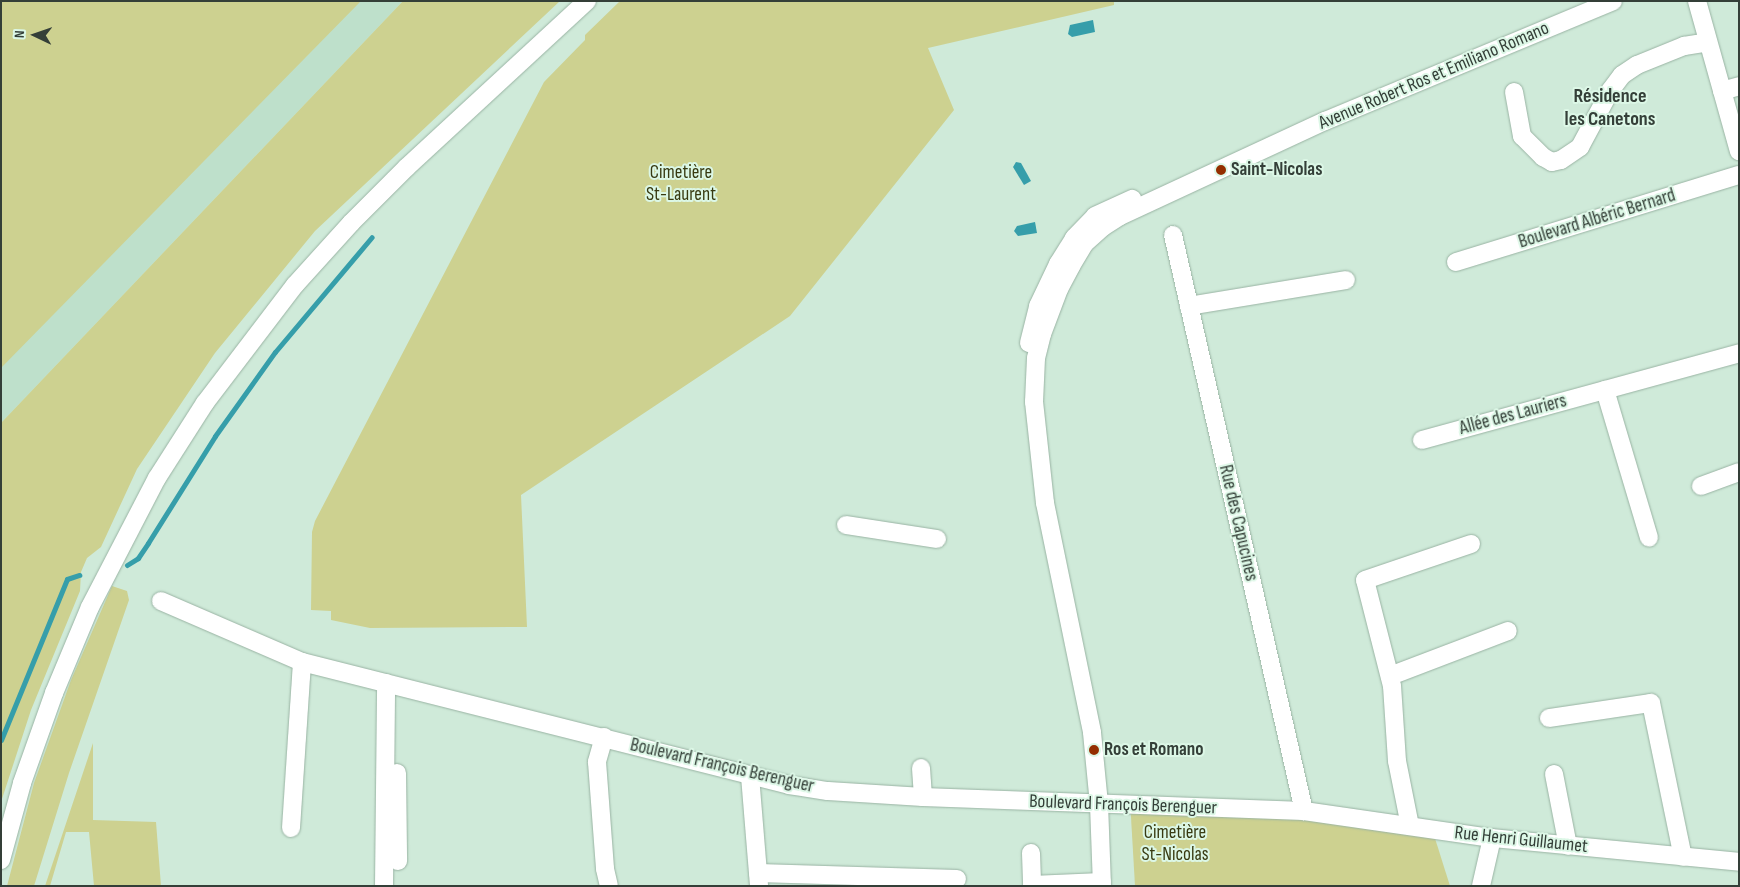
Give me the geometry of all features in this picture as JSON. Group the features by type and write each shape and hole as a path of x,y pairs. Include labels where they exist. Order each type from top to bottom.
{"street":[{"path":"1,860 22,783 47,711 87,615 157,478 205,403 295,285 351,223 407,167 587,1"},
{"name":"Avenue Robert Ros et Emiliano Romano","path":"1102,884 1100,804 1092,732 1044,503 1034,402 1036,358 1051,310 1070,266 1085,243 1103,226 1120,216 1325,121 1613,1"},
{"path":"1697,1 1708,42 1730,89 1739,150"},
{"path":"1514,92 1522,136 1543,157 1552,162 1561,160 1580,147 1610,91 1622,75 1637,65 1684,46 1708,42"},
{"name":"Boulevard Albéric Bernard","path":"1456,262 1739,175"},
{"name":"Rue des Capucines","path":"1172,235 1304,811"},
{"path":"1189,306 1346,280"},
{"name":"Allée des Lauriers","path":"1422,440 1739,353"},
{"path":"1605,390 1649,538"},
{"path":"1701,486 1739,472"},
{"path":"846,525 937,539"},
{"path":"1410,826 1397,761 1391,681 1365,580 1471,544"},
{"name":"Boulevard François Berenguer","path":"161,601 302,662 604,737 750,776 828,791 923,797 1304,811"},
{"path":"1391,681 1508,631"},
{"path":"291,828 302,662"},
{"path":"1391,681 1419,676"},
{"path":"391,684 398,861"},
{"path":"384,886 391,684"},
{"path":"1549,718 1651,703 1683,857"},
{"path":"604,737 597,762 605,870 609,886"},
{"path":"921,768 923,797"},
{"path":"1554,774 1568,846"},
{"path":"750,776 759,879 957,879"},
{"name":"Rue Henri Guillaumet","path":"1304,811 1492,838 1739,862"},
{"path":"1481,886 1492,838"},
{"path":"1031,853 1032,885 1102,884"}],"shaded area":[{"path":"1,1 403,1 1,423"}],"green space":[{"path":"1,1 361,1 1,368"},
{"path":"403,1 560,1 315,231 215,353 137,469 101,547 87,558 81,572 80,591 31,710 1,802 1,423"},
{"name":"Cimetière St-Laurent","path":"620,1 1117,1 1114,2 1114,5 928,48 954,110 790,316 521,495 527,627 370,628 331,620 331,611 311,610 312,532 315,521 544,82 585,40 585,35"},
{"path":"112,586 127,591 129,600 69,773 34,886 7,886 34,783 71,680"},
{"path":"93,743 93,820 156,822 161,886 94,886 89,832 66,832 50,886 45,886"},
{"name":"Cimetière St-Nicolas","path":"1130,800 1433,832 1450,886 1135,886"}],"water":[{"path":"1093,20 1095,32 1072,37 1068,34 1070,25"},
{"path":"1016,162 1021,163 1031,181 1024,185 1013,167"},
{"path":"1035,222 1037,233 1018,236 1014,231 1017,226"}],"waterway":[{"path":"127,565 138,558 215,436 275,352 372,237"},
{"path":"1,740 67,579 79,575"}],"place":[{"name":"Saint-Nicolas","path":"1221,170"},
{"name":"Ros et Romano","path":"1094,750"}],"district":[{"name":"Résidence les Canetons","path":"1610,108"}]}
